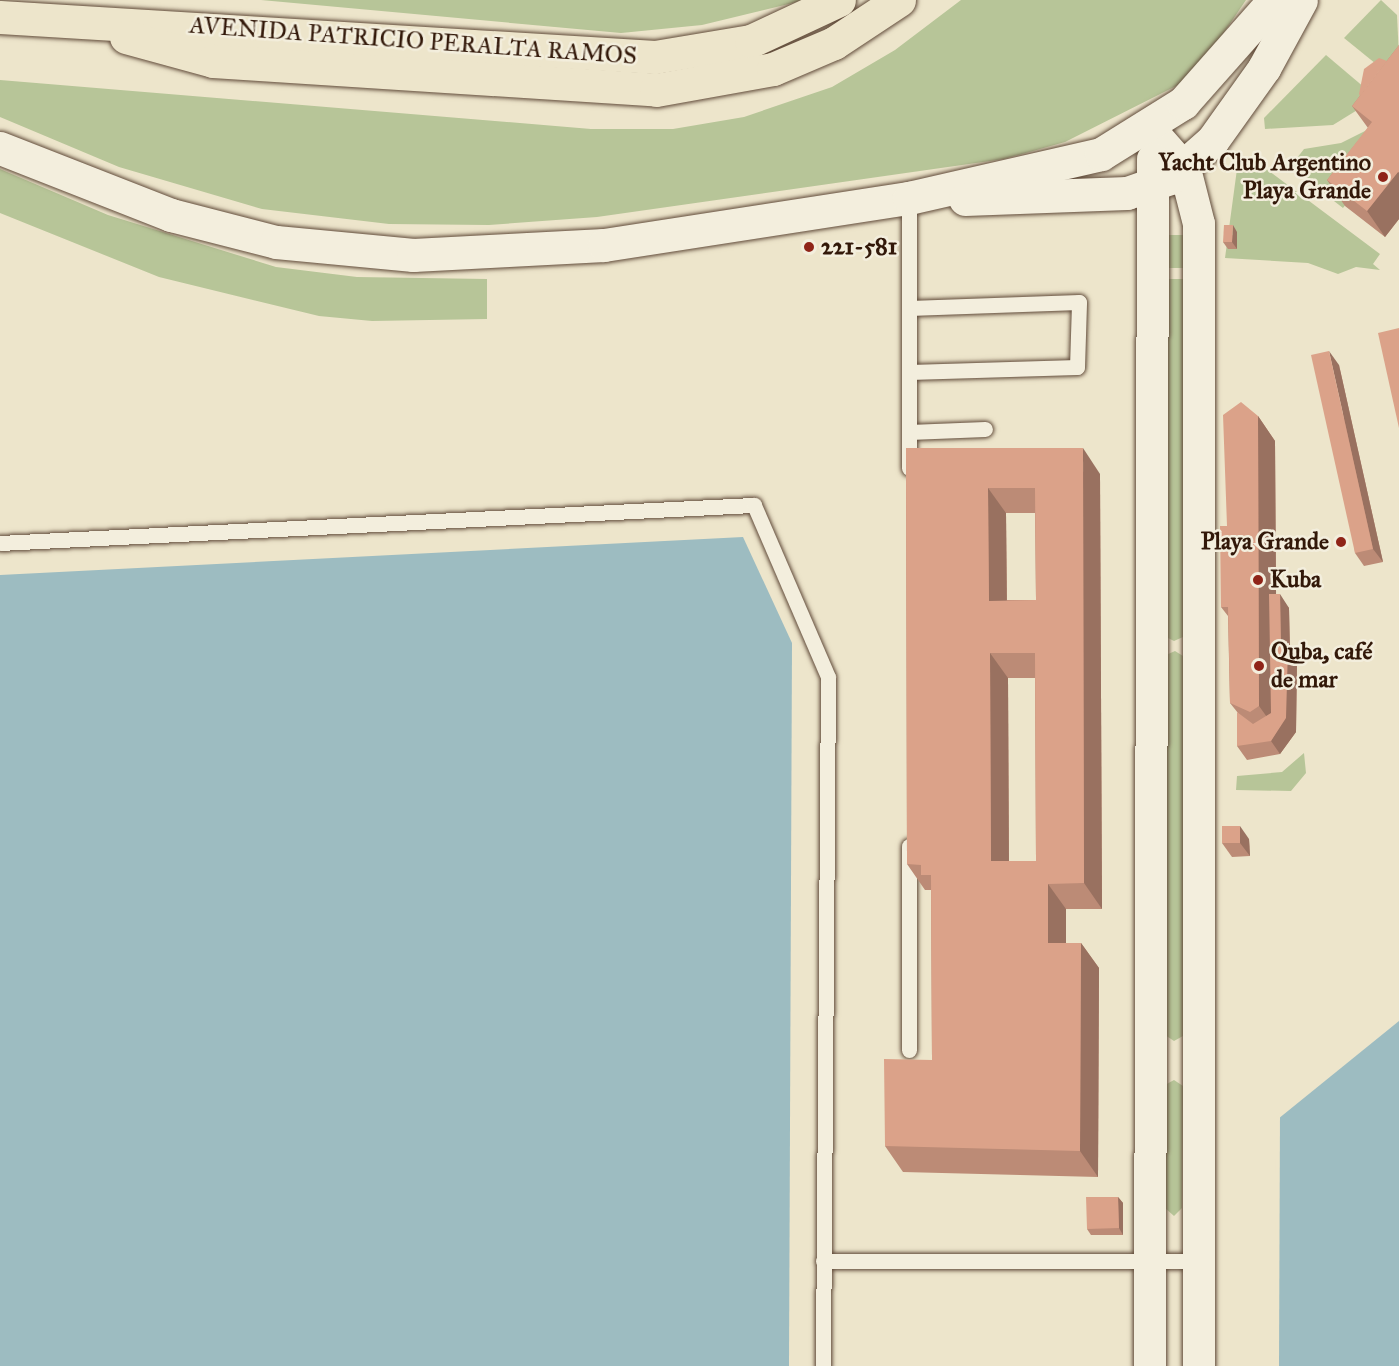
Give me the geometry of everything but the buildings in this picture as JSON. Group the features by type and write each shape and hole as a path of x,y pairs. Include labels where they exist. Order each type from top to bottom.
{"main road":[{"name":"AVENIDA PATRICIO PERALTA RAMOS","path":"0,17 84,26 215,26 587,56 655,57 751,40 839,0"},
{"name":"AVENIDA PATRICIO PERALTA RAMOS","path":"84,26 213,61 656,90 773,69 834,43 899,0"},
{"path":"0,148 112,195 221,230 327,249 413,255 604,245 909,198 1075,162 1149,128 1194,93 1274,0"},
{"path":"909,198 1127,193 1156,184 1185,169 1258,76 1301,0"}],"street":[{"path":"1149,128 1185,169 1199,224 1196,676 1201,1261 1199,1366"},
{"path":"1149,128 1156,184 1150,1366"}],"lane":[{"path":"909,198 909,491"},
{"path":"909,308 1079,302 1077,367 909,372"},
{"path":"909,432 985,429"},
{"path":"0,543 754,506 828,677 823,1366"},
{"path":"909,824 909,1050"},
{"path":"824,1261 1201,1261"}],"green space":[{"path":"261,0 805,0 702,25 621,33"},
{"path":"961,0 1246,0 1202,65 1182,83 1065,142 1004,159 597,217 489,225 389,224 262,209 119,167 0,117 0,80 591,129 673,129 744,117 832,87 895,50"},
{"path":"1381,0 1397,15 1399,57 1381,68 1344,38"},
{"path":"1326,55 1365,88 1367,104 1333,125 1265,129 1264,118"},
{"path":"1367,130 1390,147 1343,208 1290,167 1304,149 1341,143"},
{"path":"1249,156 1380,254 1373,264 1380,270 1356,267 1338,274 1308,263 1225,258 1237,169"},
{"path":"0,169 108,215 276,267 357,277 487,279 487,319 372,321 319,316 159,277 0,213"},
{"path":"1166,235 1183,235 1184,268 1166,268"},
{"path":"1166,279 1184,279 1183,637 1174,641 1166,637"},
{"path":"1175,651 1183,656 1183,1036 1174,1041 1165,1035 1166,655"},
{"path":"1304,753 1306,773 1291,791 1236,790 1237,776 1282,772"},
{"path":"1174,1080 1183,1086 1182,1208 1174,1216 1165,1208 1165,1085"}],"water":[{"path":"743,537 792,643 789,1366 0,1366 0,575"},
{"path":"1399,1021 1399,1366 1279,1366 1278,1119"}],"pier":[{"path":"1280,1113 1279,1366 1276,1366 1275,1119"}],"place":[{"name":"Yacht Club Argentino Playa Grande","path":"1383,177"},
{"name":"221-581","path":"809,247"},
{"name":"Playa Grande","path":"1341,542"},
{"name":"Kuba","path":"1258,580"},
{"name":"Quba, café de mar","path":"1259,666"}]}
